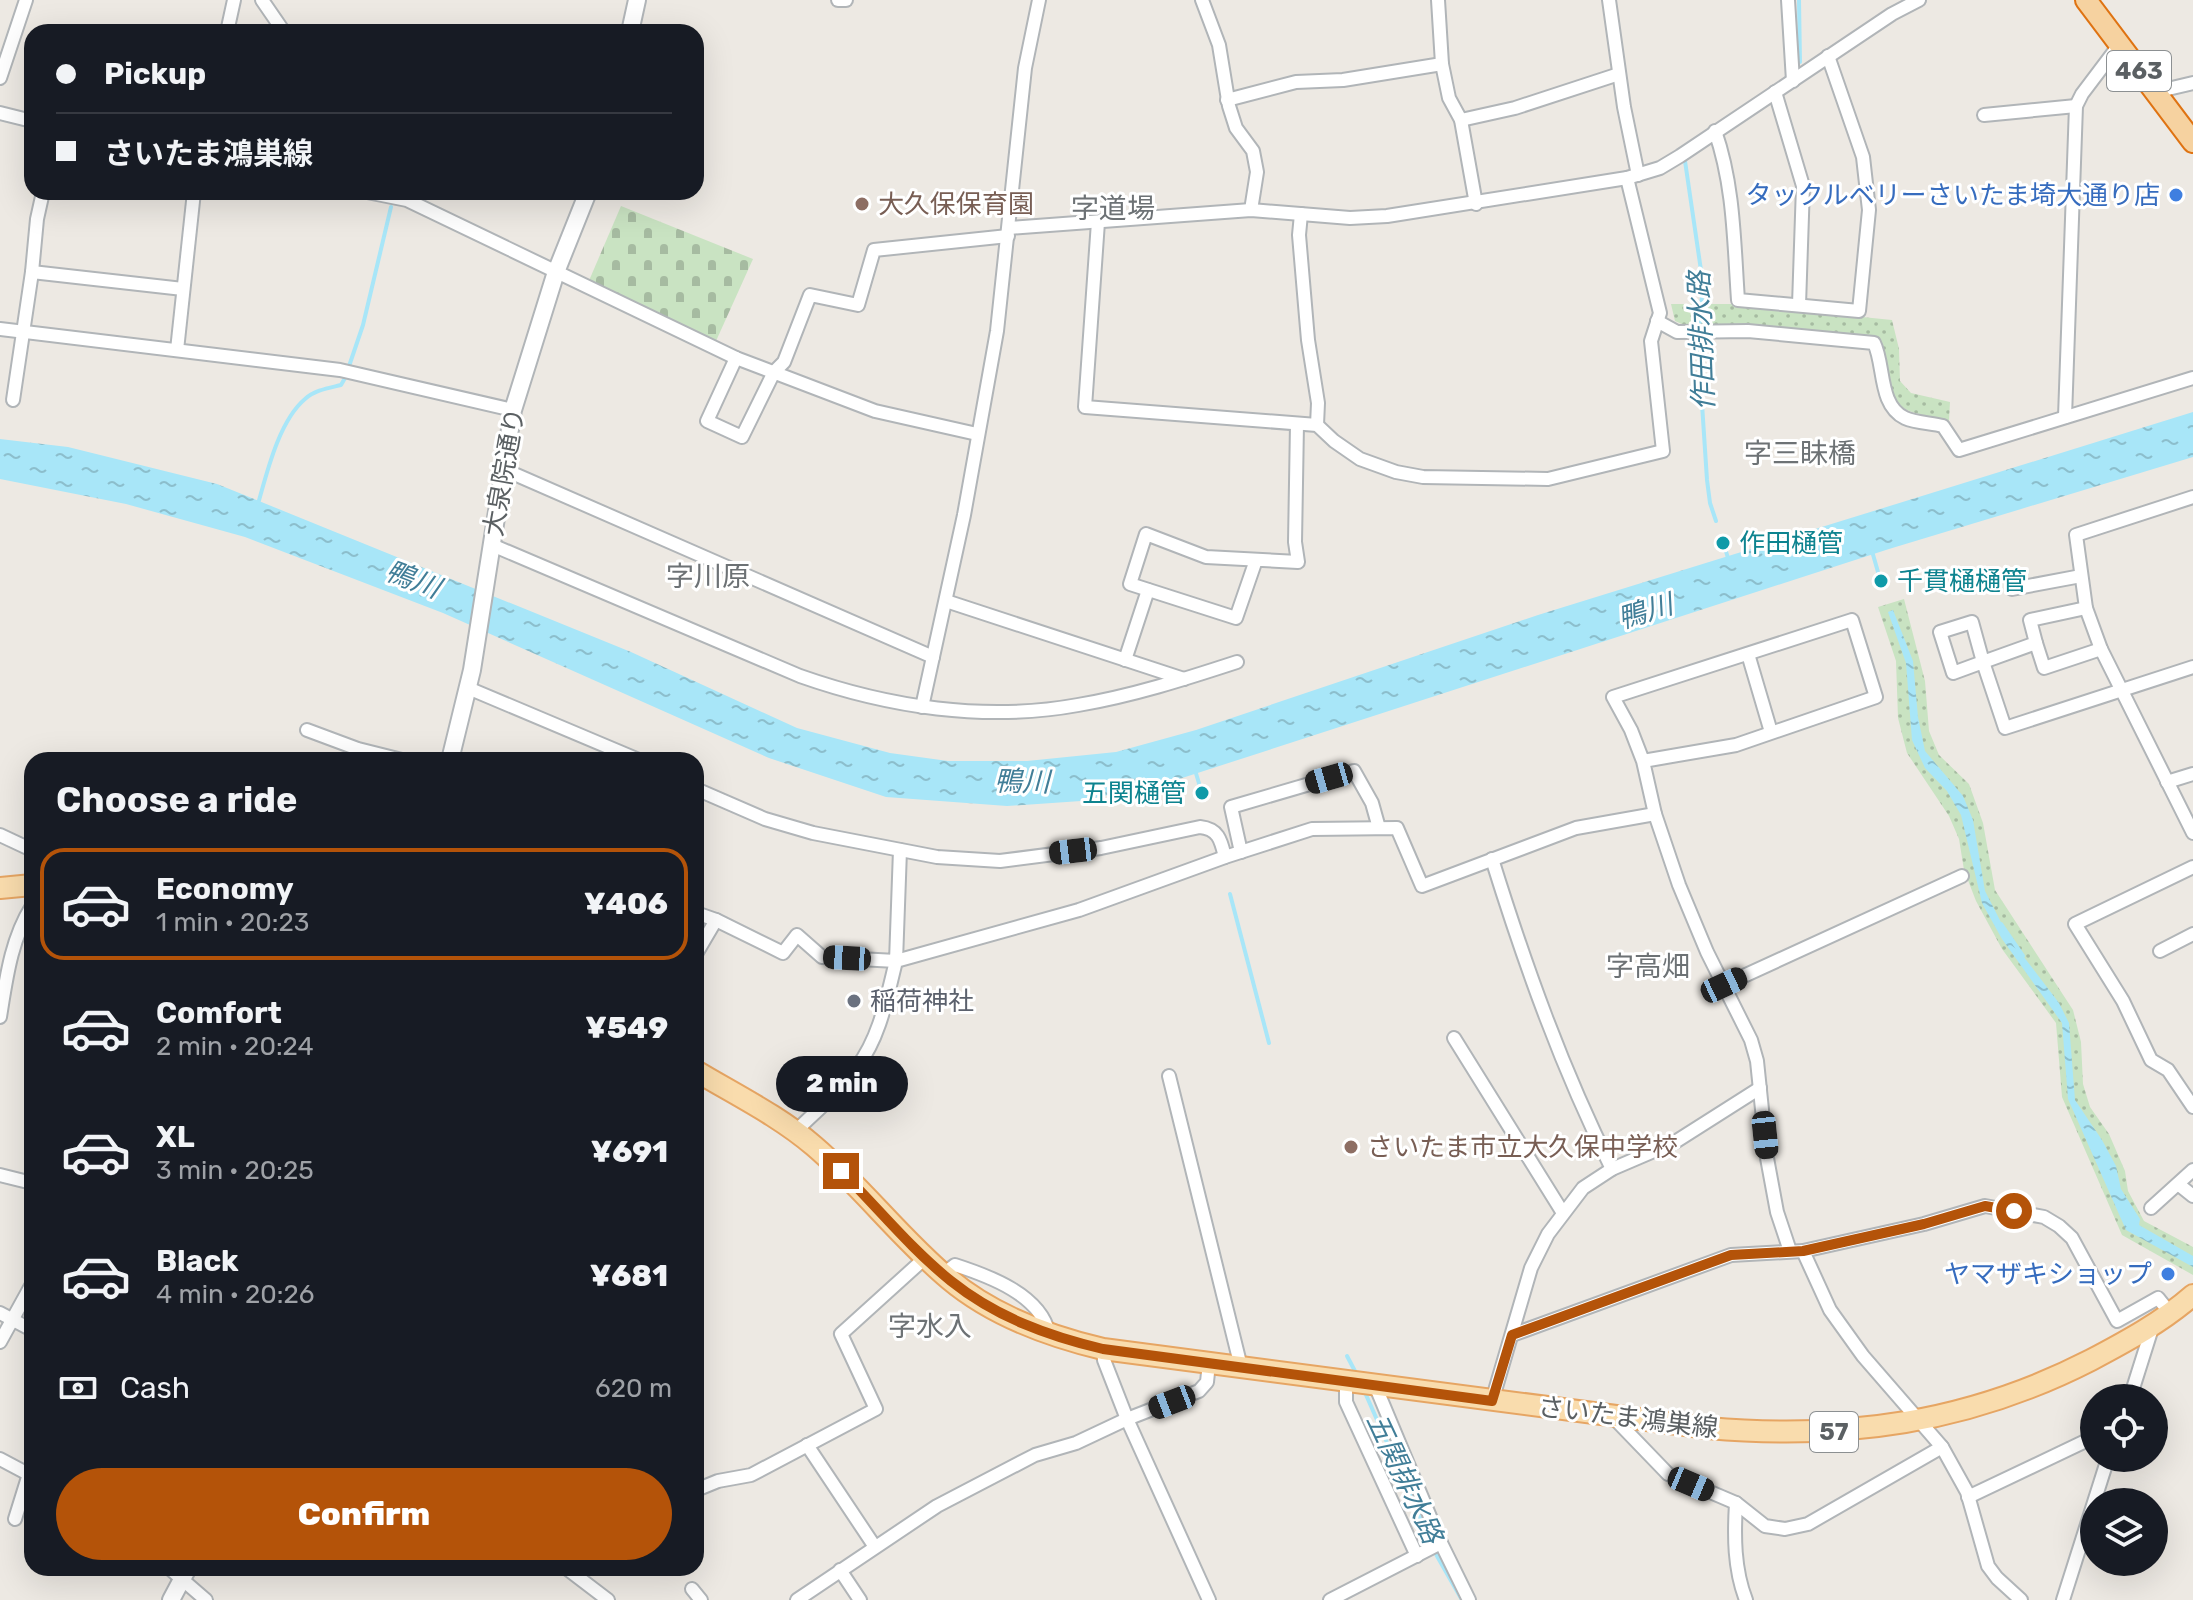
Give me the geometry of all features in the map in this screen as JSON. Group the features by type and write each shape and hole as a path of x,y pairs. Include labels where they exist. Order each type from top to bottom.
{"highway":[{"name":"463","path":"2086,0 2193,142"}],"main road":[{"path":"0,888 24,886"},
{"name":"さいたま鴻巣線","path":"704,1076 796,1131 841,1171 925,1258 969,1295 1049,1334 1103,1349 1761,1433 1847,1431 1919,1421 2024,1391 2058,1377 2162,1319 2193,1295"}],"street":[{"path":"0,78 26,0"},
{"path":"229,24 234,0"},
{"path":"262,0 278,24"},
{"path":"632,24 637,0"},
{"path":"838,0 846,0"},
{"path":"922,707 964,515 997,331 1025,68 1039,0"},
{"path":"1202,0 1219,45 1227,100 1236,128 1253,151 1257,172 1251,210"},
{"path":"1438,0 1442,64 1449,98 1461,120 1476,204"},
{"path":"1098,222 1085,407 1317,425 1360,459 1396,472 1423,477 1548,479 1663,451 1651,341 1660,313 1632,177 1609,0"},
{"path":"1788,0 1793,81"},
{"path":"736,358 707,421 742,437 774,372 784,362 810,295 858,305 874,250 1098,222 1251,210 1350,218 1387,216 1632,177 1660,168 1892,14 1919,0"},
{"path":"2065,417 2076,106 2119,45"},
{"path":"1715,131 1724,156 1732,212 1738,300 1859,311 1869,210 1863,157 1828,56"},
{"path":"1227,100 1296,82 1343,80 1442,64"},
{"path":"1461,120 1515,108 1619,74"},
{"path":"2155,92 2193,83"},
{"path":"1775,92 1803,186 1799,305"},
{"path":"1984,115 2076,106"},
{"path":"0,113 24,119"},
{"path":"13,400 41,200"},
{"path":"177,350 193,200"},
{"path":"407,200 736,358 875,411 977,434"},
{"name":"大泉院通り","path":"452,752 472,670 513,410 556,272 585,200"},
{"path":"1301,214 1299,235 1308,340 1318,403 1317,425"},
{"path":"32,272 183,289"},
{"path":"1657,321 1677,332 1748,331 1874,343 1881,356 1887,397 1895,409 1904,418 1943,426 1959,450 2193,378"},
{"path":"0,329 340,370 513,410"},
{"path":"1256,560 1236,618 1130,584 1146,534 1206,557 1298,562 1295,542 1297,424"},
{"path":"503,469 933,657"},
{"path":"2193,497 2076,535 2086,608 2101,649 2193,833"},
{"path":"491,553 850,694 922,707 979,711 1075,706 1142,692 1237,662"},
{"path":"2012,589 2081,576"},
{"path":"1125,660 1148,590"},
{"path":"946,601 1184,679"},
{"path":"2086,608 2030,620 2044,668 2101,649"},
{"path":"1643,761 1736,745 1876,697 1852,620 1613,697 1643,761 1655,814 1679,885 1751,1040 1757,1061 1777,1212 1830,1310 1863,1356 1942,1447 1968,1497 1988,1566 2021,1600"},
{"path":"2036,643 1983,662 2005,728 2193,667"},
{"path":"1748,654 1771,732"},
{"path":"468,688 620,752"},
{"path":"307,730 352,752"},
{"path":"1241,852 1231,807 1354,771 1372,803 1379,828"},
{"path":"2167,782 2193,774"},
{"path":"704,792 813,833 937,857 1000,861 1101,848 1200,827 1215,831 1220,837 1225,857"},
{"path":"704,916 783,953 797,935 822,957 896,961 1079,910 1312,829 1397,828 1422,886 1576,828 1655,814"},
{"path":"0,835 24,846"},
{"path":"796,1131 860,1065 882,1017 896,961 900,850"},
{"path":"1492,859 1531,983 1582,1109 1612,1169"},
{"path":"2193,867 2075,924 2123,1001 2151,1060 2168,1070 2193,1107"},
{"path":"1724,985 1962,876"},
{"path":"704,940 716,920"},
{"path":"0,1017 11,958 24,922"},
{"path":"2160,951 2193,934"},
{"path":"1454,1038 1563,1213"},
{"path":"1169,1076 1241,1367"},
{"path":"1492,1401 1539,1249 1583,1188 1612,1169 1675,1142 1760,1088"},
{"path":"2151,1208 2193,1170"},
{"path":"0,1175 24,1181"},
{"path":"2178,1184 2193,1196"},
{"path":"1512,1335 1731,1255 1796,1251 1924,1224 1985,1206 2044,1217 2072,1238 2117,1321 2158,1298 2162,1319 2136,1384"},
{"path":"704,1487 751,1475 876,1409 841,1334 925,1258"},
{"path":"0,1342 6,1316 24,1294"},
{"path":"6,1316 24,1326"},
{"path":"1103,1349 1104,1360 1127,1419 1209,1600"},
{"path":"797,1600 937,1506 1035,1455 1076,1443 1203,1389 1209,1363"},
{"path":"1417,1556 1346,1402 1361,1383 1469,1600"},
{"path":"1610,1415 1668,1474 1736,1503 1765,1526 1785,1529 1808,1524 1942,1447"},
{"path":"1968,1497 2080,1444"},
{"path":"807,1445 875,1547"},
{"path":"0,1459 24,1472"},
{"path":"2063,1600 2104,1472"},
{"path":"15,1519 24,1493"},
{"path":"1736,1503 1735,1544 1741,1587 1746,1600"},
{"path":"1330,1600 1441,1543"},
{"path":"840,1570 860,1600"},
{"path":"171,1600 179,1576"},
{"path":"184,1576 206,1600"},
{"path":"576,1576 608,1600"},
{"path":"692,1589 701,1600"}],"green space":[{"path":"621,206 753,259 716,341 588,283"},
{"path":"1671,304 1734,304 1892,320 1899,349 1900,381 1911,393 1950,402 1949,421 1913,412 1895,402 1890,395 1882,352 1873,337 1770,326 1684,325 1675,321"},
{"path":"1904,599 1925,681 1929,731 1939,755 1969,784 1983,823 1995,890 2073,1010 2081,1042 2083,1084 2090,1107 2109,1134 2125,1171 2128,1191 2144,1221 2193,1247 2193,1275 2122,1235 2062,1097 2056,1023 2002,949 1976,901 1964,870 1959,839 1949,816 1907,753 1898,718 1896,661 1878,607"}],"water":[{"name":"鴨川","path":"2193,412 2193,457 1889,549 1176,780 1081,801 1007,806 886,797 769,758 443,613 245,537 126,504 0,479 0,439 68,447 217,484 631,652 797,728 890,753 948,761 1027,761 1116,752 1196,730 1538,615"},
{"path":"1893,610 1913,661 1918,717 1925,751 1963,796 1973,820 1985,891 2008,936 2059,1003 2069,1023 2075,1100 2116,1166 2121,1189 2140,1219 2139,1225 2193,1256 2193,1267 2126,1230 2068,1099 2062,1023 2002,939 1982,903 1961,815 1947,791 1925,768 1912,740 1906,663 1888,612"}],"waterway":[{"name":"作田排水路","path":"1799,0 1800,62"},
{"name":"作田排水路","path":"1685,161 1703,284 1698,343 1707,480 1716,521"},
{"path":"258,504 275,448 288,420 313,393 341,385 345,378 363,325 391,207"},
{"name":"作田排水路","path":"1724,545 1728,558"},
{"path":"1872,551 1880,579"},
{"name":"五関排水路","path":"1195,770 1201,790"},
{"name":"五関排水路","path":"1230,894 1269,1043"},
{"path":"2001,924 2023,956"},
{"name":"五関排水路","path":"1347,1356 1356,1373"},
{"name":"五関排水路","path":"1363,1388 1437,1556 1462,1600"}],"place":[{"name":"タックルベリーさいたま埼大通り店","path":"2176,195"},
{"name":"大久保保育園","path":"862,204"},
{"name":"作田樋管","path":"1723,543"},
{"name":"千貫樋樋管","path":"1881,581"},
{"name":"五関樋管","path":"1202,793"},
{"name":"稲荷神社","path":"854,1001"},
{"name":"さいたま市立大久保中学校","path":"1351,1147"},
{"name":"ヤマザキショップ","path":"2168,1274"}],"district":[{"name":"字道場","path":"1113,208"},
{"name":"字三眛橋","path":"1800,453"},
{"name":"字川原","path":"708,576"},
{"name":"字高畑","path":"1648,966"},
{"name":"字水入","path":"930,1326"}],"route":[{"path":"841,1171 925,1258 969,1295 1013,1320 1049,1334 1103,1349 1492,1401 1512,1335 1731,1255 1803,1251 1924,1224 1985,1206 2014,1211"}]}
